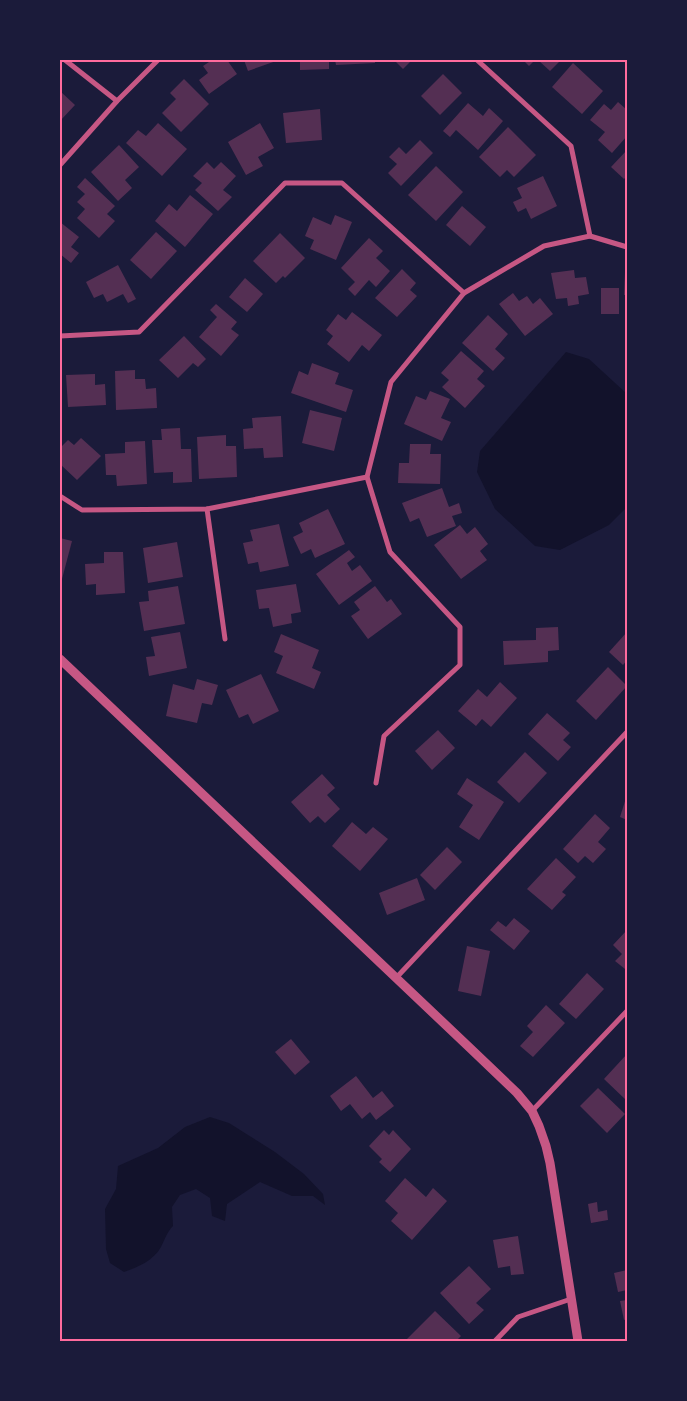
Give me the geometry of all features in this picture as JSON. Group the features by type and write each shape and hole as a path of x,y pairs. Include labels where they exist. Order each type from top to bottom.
{"street":[{"path":"65,60 117,101"},
{"path":"60,165 117,101 158,60"},
{"path":"477,60 571,146 590,236"},
{"path":"60,336 139,332 285,183 342,183 464,293"},
{"path":"376,783 384,736 460,665 460,627 390,552 367,477 391,382 464,293 544,246 590,236 627,247"},
{"path":"60,496 82,510 207,509 367,477"},
{"path":"207,509 226,639"},
{"path":"60,658 517,1093 532,1111 548,1155 578,1341"},
{"path":"396,978 627,732"},
{"path":"532,1111 627,1011"},
{"path":"495,1341 518,1317 571,1299"}],"shaded area":[{"path":"566,352 589,359 627,394 627,507 609,525 560,550 535,546 495,509 477,472 480,451"},
{"path":"210,1117 229,1123 275,1152 304,1174 323,1194 325,1205 313,1196 292,1196 260,1182 227,1204 225,1221 212,1216 210,1198 196,1189 180,1195 172,1207 173,1226 158,1252 145,1263 124,1272 110,1263 106,1249 105,1209 116,1189 118,1166 158,1148 185,1127"}],"building":[{"path":"212,60 227,60 237,74 209,94 199,80 208,73 203,66"},
{"path":"244,60 279,60 248,71"},
{"path":"300,60 329,60 329,69 300,70"},
{"path":"335,60 375,60 375,63 336,65"},
{"path":"394,60 412,60 403,69"},
{"path":"523,60 535,60 529,66"},
{"path":"538,60 561,60 550,71"},
{"path":"573,63 603,91 582,114 552,87"},
{"path":"443,74 462,93 440,115 421,96"},
{"path":"184,79 209,104 181,132 162,113 176,99 170,93"},
{"path":"60,91 75,105 60,121"},
{"path":"618,102 627,110 627,136 612,153 598,140 605,132 590,120 604,104 611,110"},
{"path":"468,103 483,116 489,108 503,121 478,150 456,130 450,137 443,131"},
{"path":"320,109 322,140 286,143 283,113"},
{"path":"158,123 187,149 162,176 126,143 138,130 146,136"},
{"path":"260,123 274,148 258,157 263,166 246,175 228,142"},
{"path":"508,127 536,155 514,177 507,170 500,177 479,157"},
{"path":"420,140 433,153 401,186 388,173 397,164 389,157 399,147 406,154"},
{"path":"119,145 139,167 125,180 132,188 118,201 91,172"},
{"path":"627,150 627,176 624,179 611,167"},
{"path":"207,162 214,169 221,162 236,176 223,190 232,197 218,211 195,190 202,183 193,176"},
{"path":"436,166 463,192 436,221 408,195"},
{"path":"543,176 557,206 531,219 526,208 518,212 513,202 522,198 517,188"},
{"path":"85,178 115,206 107,214 115,221 99,238 77,218 85,209 77,202 85,194 77,187"},
{"path":"190,195 213,214 185,247 155,221 169,204 177,211"},
{"path":"462,206 486,227 470,246 446,225"},
{"path":"335,215 352,222 336,260 310,249 314,240 305,236 313,217 331,225"},
{"path":"60,222 79,237 71,247 79,253 71,263 60,254"},
{"path":"156,232 177,251 151,279 130,260"},
{"path":"280,233 305,258 285,278 283,276 276,283 253,261"},
{"path":"369,238 383,251 376,258 390,271 376,287 369,280 355,296 348,289 355,282 341,268"},
{"path":"118,265 136,299 128,303 123,294 107,302 103,294 94,298 86,282"},
{"path":"402,269 416,283 410,290 417,296 397,317 375,298"},
{"path":"574,270 575,278 586,277 589,294 578,296 579,304 568,306 567,298 556,299 551,273"},
{"path":"625,272 627,272 627,295 624,295"},
{"path":"245,278 263,294 247,312 229,297"},
{"path":"601,288 619,288 619,314 601,314"},
{"path":"513,293 519,301 527,296 533,304 540,298 553,314 525,336 499,304"},
{"path":"216,304 237,322 231,329 239,335 221,356 199,337 217,317 210,310"},
{"path":"352,312 382,335 369,351 362,345 349,362 327,344 333,336 326,330 338,314 346,320"},
{"path":"488,315 508,334 495,349 505,358 493,371 462,343"},
{"path":"184,336 206,359 198,367 193,363 178,378 159,360"},
{"path":"461,351 484,371 477,379 485,386 465,408 442,387 449,380 441,373"},
{"path":"312,363 339,373 335,384 353,390 346,412 291,393 299,371 308,375"},
{"path":"135,370 135,379 145,379 146,389 156,388 157,408 116,410 115,371"},
{"path":"95,374 95,385 105,384 106,405 68,407 66,375"},
{"path":"430,391 450,399 441,418 451,422 442,441 404,424 416,396 426,400"},
{"path":"310,410 342,418 334,451 302,443"},
{"path":"281,416 283,457 264,458 263,448 244,449 243,429 253,428 252,418"},
{"path":"180,428 181,449 191,449 192,482 173,483 173,472 154,473 152,440 162,440 161,429"},
{"path":"226,435 226,446 236,446 237,477 199,479 197,437"},
{"path":"81,438 101,456 77,480 60,464 60,448 68,440 74,445"},
{"path":"145,441 147,484 117,486 116,475 106,475 105,454 125,453 125,442"},
{"path":"410,444 431,444 430,454 441,454 440,484 398,483 399,463 409,463"},
{"path":"442,488 449,507 459,503 462,513 452,516 456,526 427,537 419,518 410,522 402,503"},
{"path":"328,509 345,544 315,558 311,549 301,554 293,537 303,532 299,523"},
{"path":"279,524 289,566 260,572 258,562 248,564 243,543 253,541 250,530"},
{"path":"460,525 467,534 475,527 488,544 480,551 487,560 461,579 434,545"},
{"path":"60,538 72,541 62,579 60,578"},
{"path":"177,542 183,577 148,583 143,548"},
{"path":"349,550 355,557 347,563 352,571 360,565 372,581 339,605 316,574"},
{"path":"104,552 123,552 125,593 96,595 96,584 86,585 85,564 104,563"},
{"path":"296,584 301,612 291,614 292,623 273,627 269,608 259,609 256,590"},
{"path":"178,586 185,624 144,631 139,602 149,601 148,591"},
{"path":"375,586 387,602 391,599 402,614 368,639 351,616 360,610 354,602"},
{"path":"558,627 559,650 548,651 548,662 504,665 503,641 536,640 536,628"},
{"path":"180,632 187,668 149,676 146,657 155,656 151,637"},
{"path":"627,632 627,660 623,665 609,652"},
{"path":"281,634 319,650 312,668 321,672 314,689 276,673 283,656 274,652"},
{"path":"608,667 627,686 596,720 576,701"},
{"path":"261,674 279,711 253,724 248,714 239,718 226,690"},
{"path":"197,679 218,685 212,705 202,703 197,723 166,716 173,684 194,690"},
{"path":"500,682 517,698 491,727 482,719 476,726 458,711 478,689 487,697"},
{"path":"547,713 570,733 563,740 571,747 558,761 528,734"},
{"path":"438,730 455,748 432,770 415,751"},
{"path":"525,752 547,773 519,803 497,782"},
{"path":"322,774 335,788 327,795 340,809 325,823 318,816 310,823 291,802"},
{"path":"467,778 504,802 479,840 459,827 473,805 457,794"},
{"path":"627,795 627,820 620,817"},
{"path":"595,814 610,828 598,842 606,849 593,863 585,856 578,863 563,849"},
{"path":"352,822 366,834 373,827 388,839 360,871 332,846"},
{"path":"447,847 462,862 435,890 420,875"},
{"path":"556,858 576,877 562,892 566,895 552,910 527,889"},
{"path":"417,878 425,900 387,915 379,893"},
{"path":"514,918 530,931 514,950 490,930 498,921 506,927"},
{"path":"627,930 627,967 625,969 615,961 622,954 613,945"},
{"path":"467,946 490,951 481,996 458,991"},
{"path":"587,973 604,989 576,1019 559,1004"},
{"path":"546,1005 565,1023 533,1057 520,1046 533,1032 527,1026"},
{"path":"291,1039 310,1062 295,1075 275,1052"},
{"path":"627,1054 627,1101 604,1079"},
{"path":"356,1076 373,1098 382,1091 394,1106 376,1120 370,1112 362,1119 350,1104 341,1111 330,1096"},
{"path":"598,1088 625,1114 607,1133 580,1106"},
{"path":"384,1130 389,1135 393,1130 411,1149 390,1172 379,1162 382,1159 369,1146"},
{"path":"405,1178 426,1197 433,1188 447,1201 412,1240 391,1221 398,1213 385,1201"},
{"path":"597,1202 598,1212 607,1210 608,1220 591,1223 588,1204"},
{"path":"518,1236 524,1274 511,1275 510,1266 498,1268 493,1240"},
{"path":"469,1266 491,1289 476,1303 484,1310 469,1324 440,1293"},
{"path":"627,1270 627,1290 618,1292 614,1273"},
{"path":"627,1300 627,1319 624,1320 620,1301"},
{"path":"435,1311 461,1336 456,1341 405,1341"}]}
